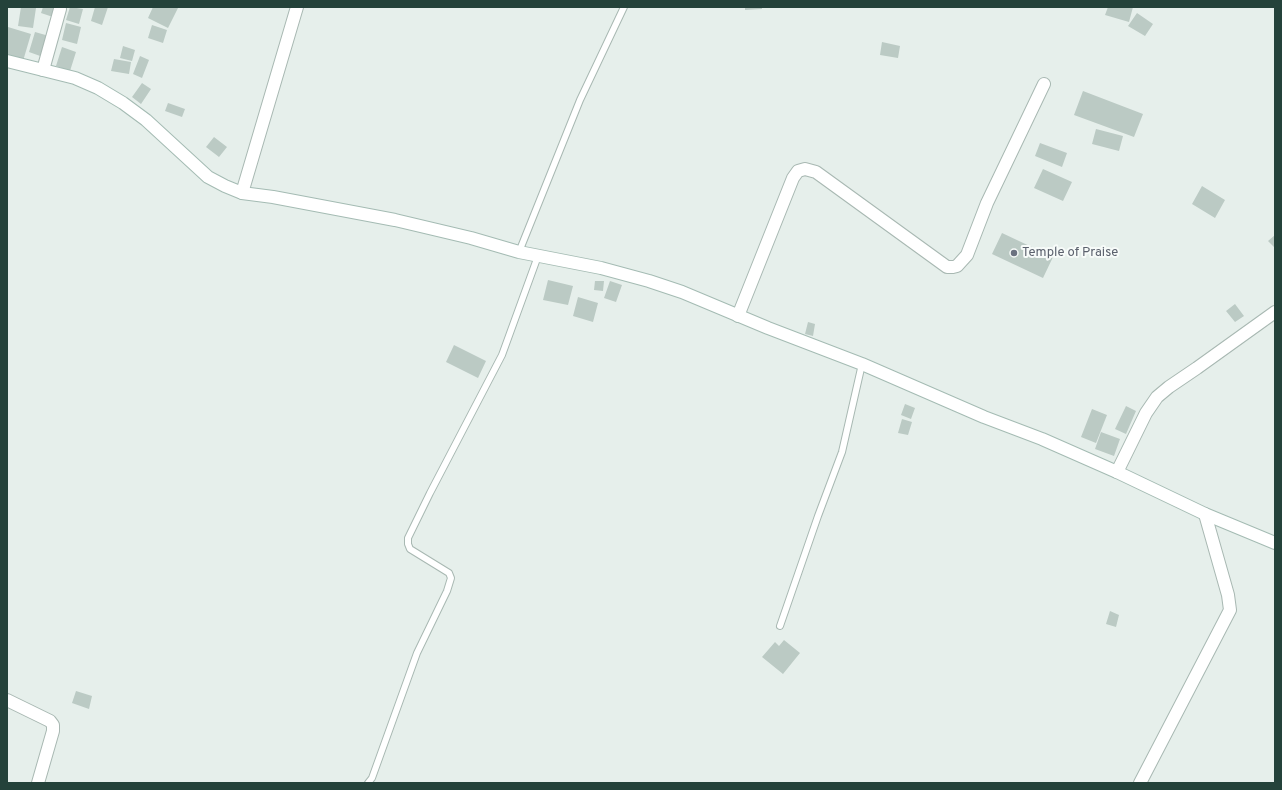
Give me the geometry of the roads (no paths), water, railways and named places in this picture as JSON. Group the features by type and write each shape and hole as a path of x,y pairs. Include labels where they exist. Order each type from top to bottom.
{"street":[{"path":"242,193 297,7"},
{"path":"43,70 60,9"},
{"path":"7,62 75,78 98,88 124,103 146,120 208,176 225,186 242,193 395,220 471,238 519,252 601,268 682,292 738,316 862,364 984,417 1042,440 1116,472 1205,514 1275,543"},
{"path":"738,316 793,178 798,171 805,169 816,172 947,267 957,266 967,255 987,203 1044,84"},
{"path":"1116,472 1146,413 1157,397 1168,387 1275,312"},
{"path":"1140,783 1230,610 1228,595 1205,514"},
{"path":"7,700 50,721 53,724 53,732 38,783"}],"lane":[{"path":"519,252 580,100 624,7"},
{"path":"368,783 372,778 417,653 447,592 451,578 449,572 410,549 408,538 502,355 538,256"},
{"path":"780,626 842,452 862,364"}],"place":[{"name":"Temple of Praise","path":"1014,253"}]}
